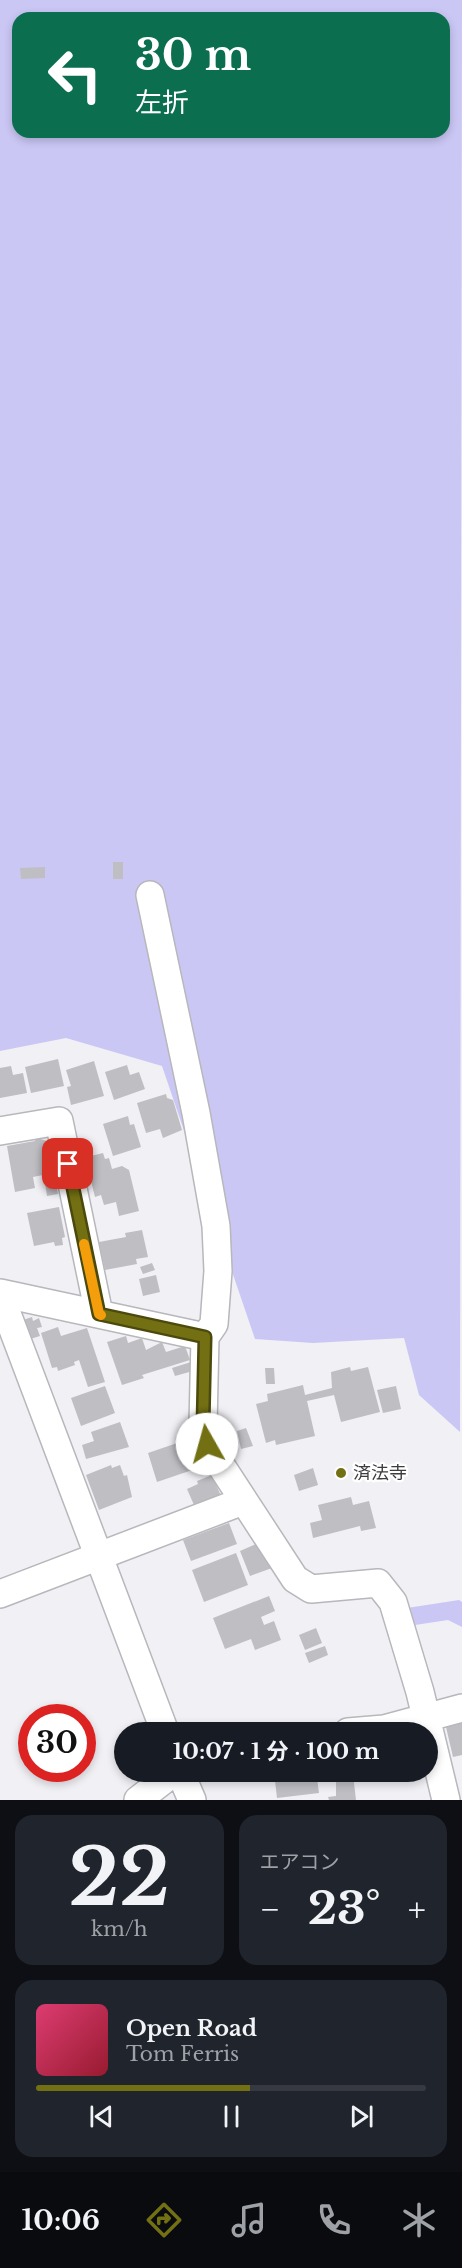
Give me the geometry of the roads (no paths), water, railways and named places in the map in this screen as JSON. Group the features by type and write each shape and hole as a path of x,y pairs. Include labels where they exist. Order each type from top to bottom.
{"street":[{"path":"150,895 196,1113 216,1226 218,1271 214,1324 205,1337 203,1425 207,1444 295,1579 311,1589 378,1583 393,1602 426,1718 446,1800"},
{"path":"0,1131 59,1121 99,1314"},
{"path":"0,1294 205,1337"},
{"path":"0,1294 97,1557 161,1722"},
{"path":"0,1594 243,1501"},
{"path":"411,1722 462,1708"},
{"path":"138,1800 161,1782"},
{"path":"184,1782 192,1800"}],"place":[{"name":"済法寺","path":"341,1473"}]}
